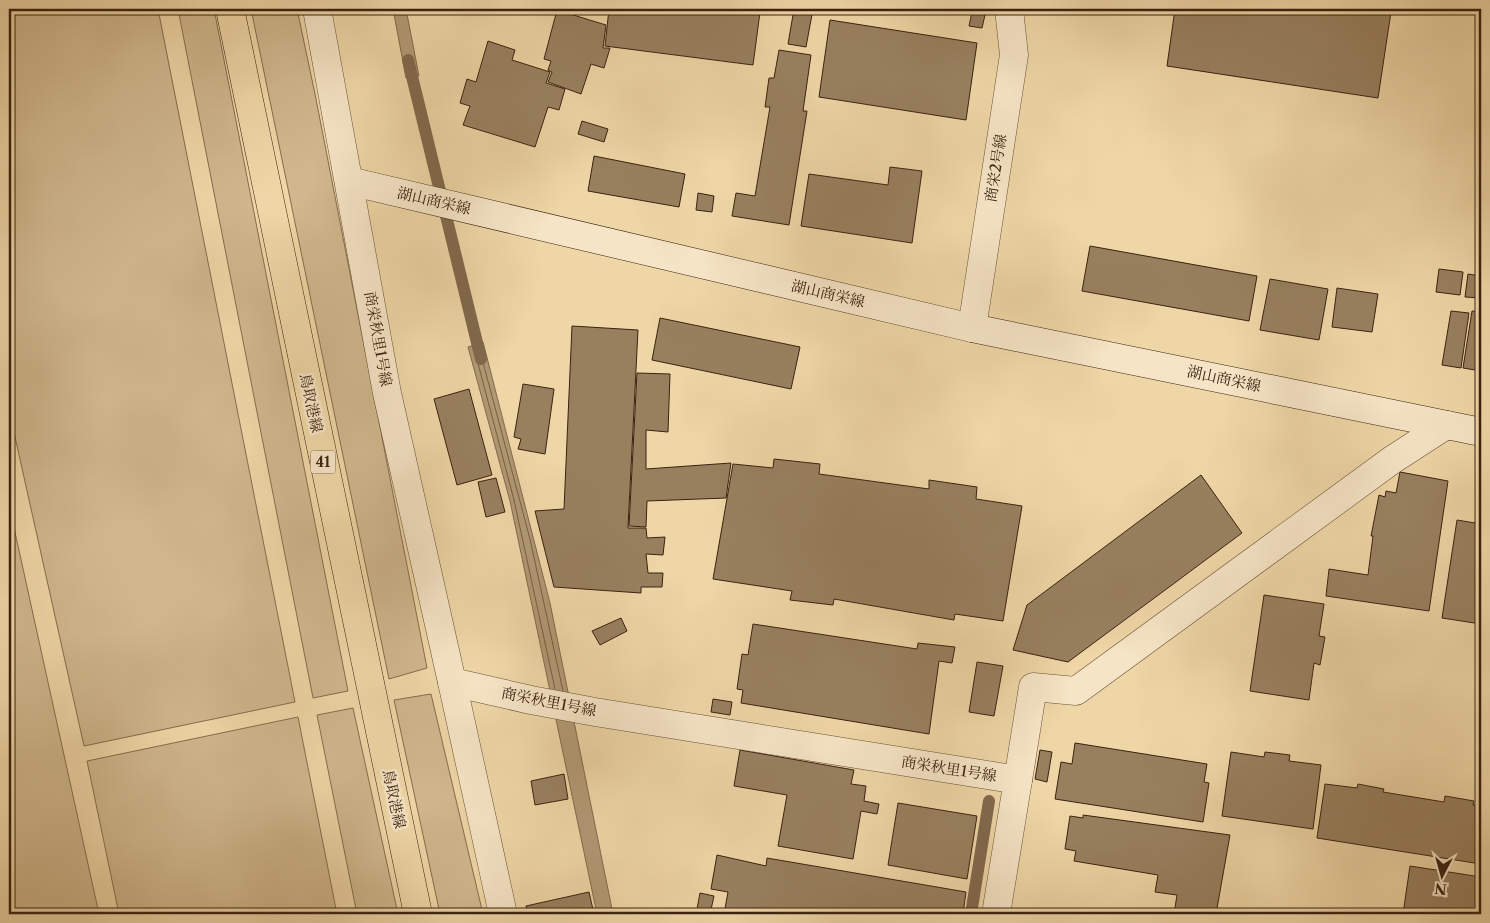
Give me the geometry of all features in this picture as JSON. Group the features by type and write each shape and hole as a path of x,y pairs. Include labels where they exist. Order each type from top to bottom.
{"main road":[{"name":"鳥取港線","path":"230,9 418,914"}],"street":[{"path":"317,9 349,181"},
{"name":"商栄2号線","path":"972,328 1014,55 1009,9"},
{"name":"湖山商栄線","path":"349,181 972,328 1481,432"},
{"name":"商栄秋里1号線","path":"349,181 387,392 452,682 595,712 1018,780 996,914"},
{"path":"1018,780 1033,687 1076,691 1392,460 1446,425"},
{"path":"452,682 503,914"}],"shaded area":[{"path":"9,9 158,9 295,702 84,746 9,410"},
{"path":"178,9 214,9 348,691 313,698"},
{"path":"251,9 297,9 315,94 427,668 389,679"},
{"path":"9,505 99,914 9,914"},
{"path":"431,694 483,914 440,914 394,700"},
{"path":"353,708 398,914 357,914 317,715"},
{"path":"298,717 337,914 119,914 87,761"}],"water":[{"path":"393,9 406,9 419,76 406,78"},
{"path":"483,342 550,603 613,914 597,914 510,501 468,347"}],"building":[{"path":"609,9 738,9 760,12 753,65 605,46"},
{"path":"794,9 813,9 806,47 788,44"},
{"path":"1175,9 1368,9 1391,12 1378,98 1167,66"},
{"path":"557,10 606,25 603,48 610,48 604,68 591,64 581,94 548,82 552,72 548,70 551,61 544,59"},
{"path":"972,12 985,15 982,28 969,26"},
{"path":"830,20 977,43 966,120 819,97"},
{"path":"488,41 515,50 512,60 550,72 546,83 565,89 559,110 548,107 535,147 463,125 470,106 460,103 467,79 476,82"},
{"path":"779,50 811,55 803,111 807,111 789,225 732,216 736,193 755,196 770,107 765,107 769,78 774,78"},
{"path":"582,121 608,129 604,142 578,134"},
{"path":"594,156 685,174 679,207 588,191"},
{"path":"890,167 922,171 912,243 801,226 809,174 888,185"},
{"path":"698,193 714,196 712,212 696,210"},
{"path":"1090,246 1257,276 1249,321 1082,291"},
{"path":"1439,269 1463,272 1460,295 1436,292"},
{"path":"1468,274 1481,276 1481,298 1465,297"},
{"path":"1270,279 1328,289 1319,340 1260,330"},
{"path":"1337,288 1378,294 1372,332 1332,327"},
{"path":"1451,311 1469,313 1461,368 1442,365"},
{"path":"1472,311 1481,312 1481,371 1463,368"},
{"path":"660,318 800,347 791,389 652,360"},
{"path":"572,326 638,330 628,528 646,528 647,538 665,537 663,555 646,554 648,573 663,573 662,587 641,587 641,593 554,587 535,511 564,509"},
{"path":"637,373 670,374 668,432 646,430 646,469 731,463 726,498 647,501 646,527 629,526"},
{"path":"523,384 554,389 545,454 518,449 521,439 514,437"},
{"path":"469,389 492,475 457,485 434,399"},
{"path":"774,459 820,464 819,474 929,489 929,480 977,487 976,499 1022,506 1003,621 955,614 954,620 834,599 833,605 790,600 792,591 713,579 733,464 773,468"},
{"path":"1400,472 1448,481 1429,611 1326,596 1329,569 1368,575 1373,536 1371,536 1379,495 1385,497 1386,491 1396,493"},
{"path":"1201,475 1242,533 1068,662 1013,650 1027,605"},
{"path":"496,478 505,512 486,517 478,482"},
{"path":"1457,520 1481,524 1481,624 1442,618"},
{"path":"1264,595 1324,604 1319,636 1325,637 1320,665 1314,663 1309,700 1250,691"},
{"path":"621,618 627,631 600,645 592,631"},
{"path":"753,624 917,649 918,643 955,647 952,663 939,661 929,734 741,703 743,690 737,689 742,654 748,655"},
{"path":"977,662 1003,666 994,716 969,712"},
{"path":"713,699 732,702 730,715 711,712"},
{"path":"1075,743 1207,764 1204,782 1209,783 1203,822 1055,799 1061,762 1072,764"},
{"path":"740,750 854,770 851,784 866,786 864,801 879,804 877,814 861,811 853,859 778,846 787,795 734,786"},
{"path":"1040,750 1052,752 1047,782 1035,779"},
{"path":"1231,752 1264,757 1265,752 1290,755 1289,761 1321,765 1313,829 1222,816"},
{"path":"564,774 568,799 535,805 531,781"},
{"path":"1325,784 1357,788 1358,784 1384,789 1383,792 1444,802 1445,796 1474,801 1473,805 1481,806 1481,864 1317,838"},
{"path":"898,803 977,816 967,879 888,865"},
{"path":"1083,815 1230,835 1216,914 1174,914 1177,895 1155,892 1158,875 1074,861 1076,851 1065,849 1070,816 1083,818"},
{"path":"717,855 766,866 767,858 966,892 963,914 724,914 728,892 711,889"},
{"path":"1410,866 1481,877 1481,914 1403,914"},
{"path":"589,892 594,914 528,914 526,906"},
{"path":"700,893 714,896 710,914 696,914"}],"waterway":[{"path":"408,60 481,359"},
{"path":"971,914 989,801"}]}
